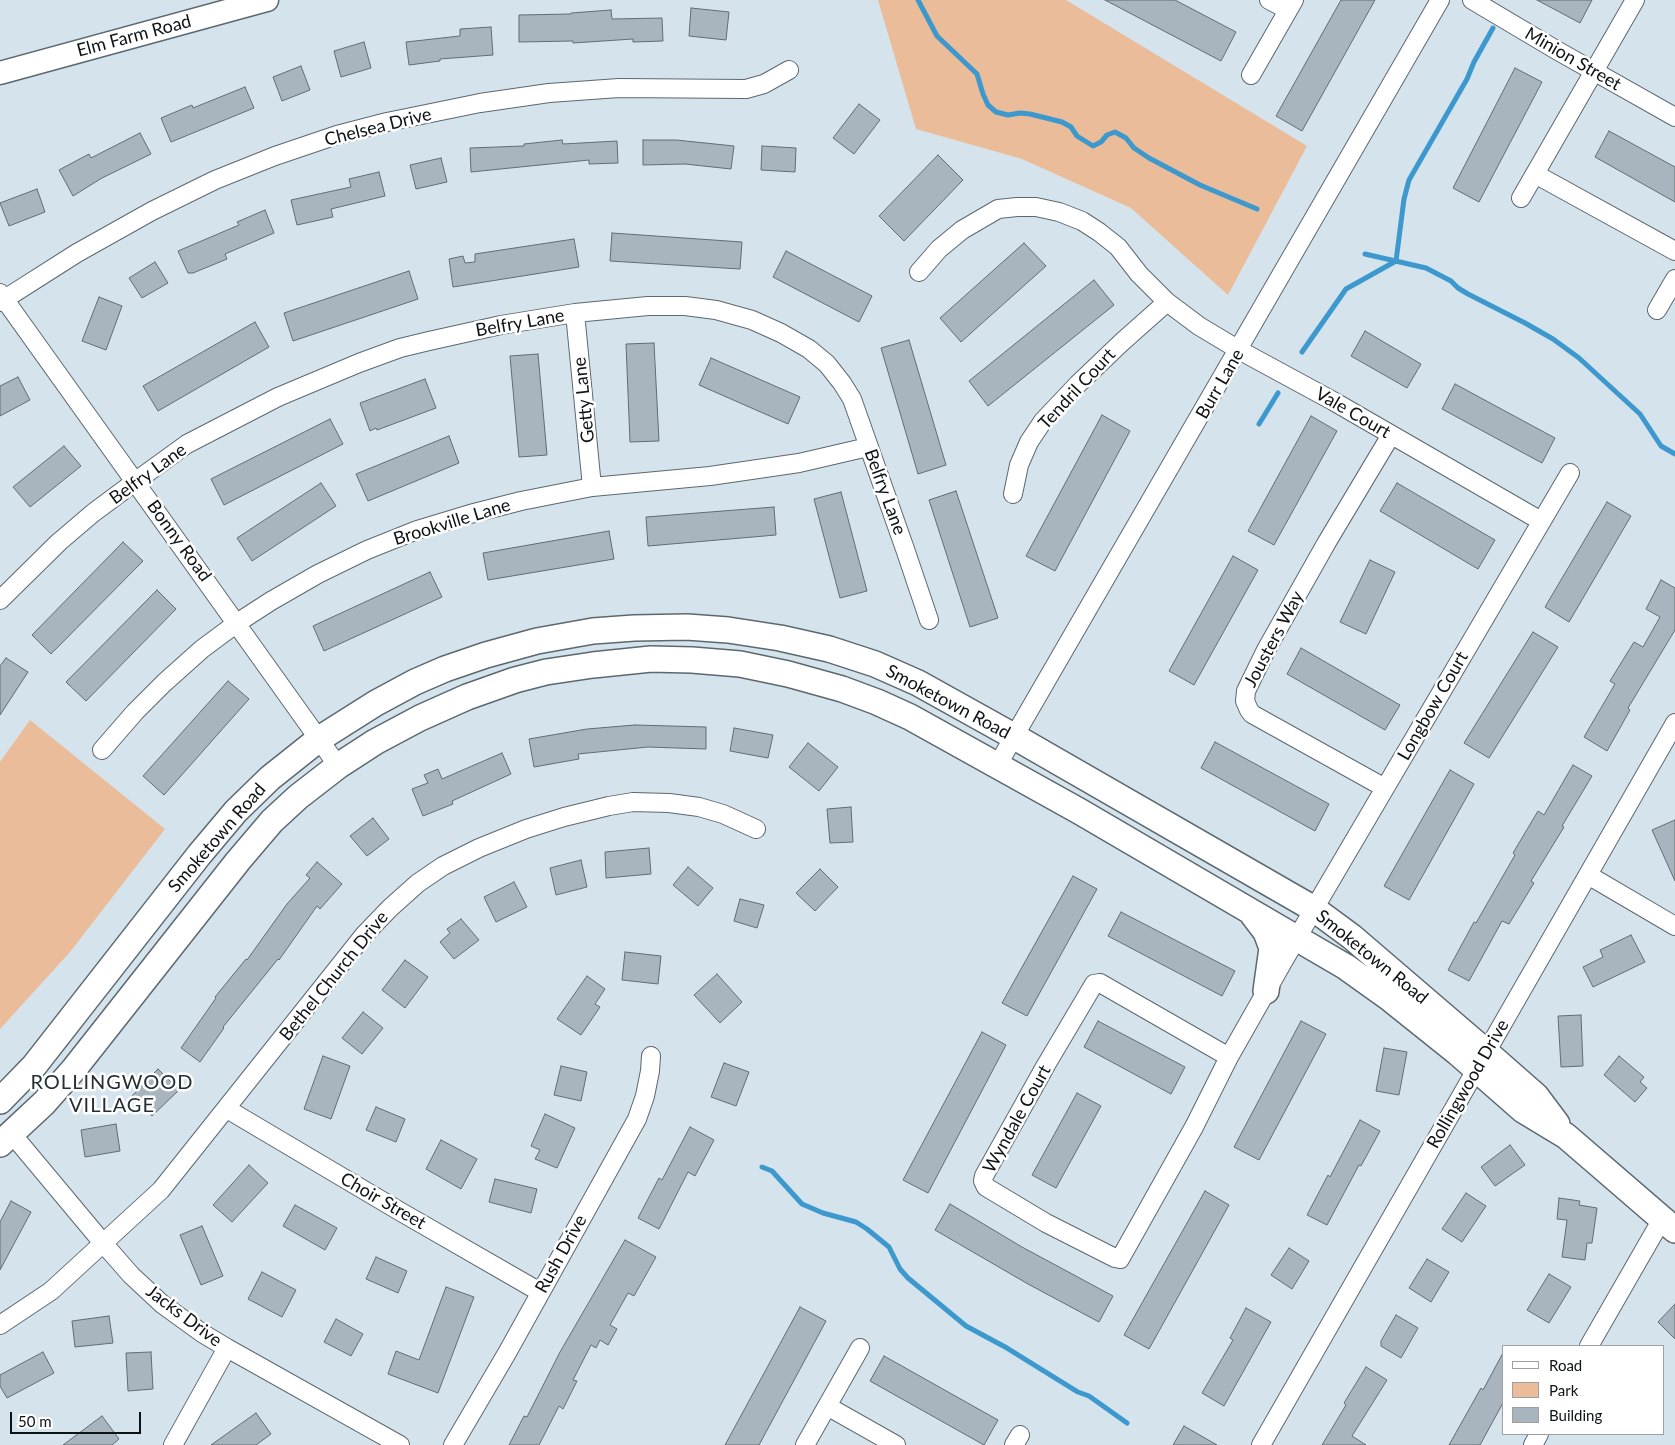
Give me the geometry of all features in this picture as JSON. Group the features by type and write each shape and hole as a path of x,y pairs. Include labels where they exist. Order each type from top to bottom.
{"main road":[{"name":"Smoketown Road","path":"0,1100 34,1066 199,855 236,811 270,778 319,739 376,703 415,682 453,666 537,641 592,631 643,628 686,627 728,630 780,638 829,649 875,664 918,683 1314,909 1352,937 1481,1061"},
{"name":"Smoketown Road","path":"6,1139 44,1103 74,1070 238,861 272,821 298,797 338,766 376,742 420,718 467,697 515,680 546,672 593,665 652,659 692,660 740,664 788,674 842,689 910,717 1297,938 1346,967 1481,1061 1536,1096 1566,1136 1669,1224"},
{"path":"1250,911 1266,932 1272,948 1266,991"}],"street":[{"name":"Elm Farm Road","path":"0,73 267,0"},
{"path":"1251,75 1291,5 1269,0"},
{"name":"Burr Lane","path":"997,766 1440,0"},
{"name":"Minion Street","path":"1472,0 1675,117"},
{"path":"1521,198 1635,0"},
{"name":"Chelsea Drive","path":"1,298 161,206 215,180 337,135 387,122 480,103 549,93 619,88 746,89 764,84 789,70"},
{"path":"1535,174 1675,251"},
{"name":"Vale Court","path":"919,272 939,249 962,230 998,209 1036,207 1059,212 1082,221 1118,247 1139,274 1167,302 1199,326 1541,521"},
{"path":"1657,310 1675,279"},
{"name":"Bonny Road","path":"1,298 136,482 338,766"},
{"name":"Tendril Court","path":"1013,494 1019,465 1029,442 1043,421 1090,372 1167,302"},
{"name":"Belfry Lane","path":"0,600 59,542 187,444 278,398 359,363 400,348 501,325 648,306 684,306 725,312 782,332 809,348 827,364 842,383 852,399 929,620"},
{"name":"Getty Lane","path":"575,314 592,487"},
{"name":"Jousters Way","path":"1385,788 1252,714 1245,701 1246,690 1266,650 1327,542 1391,435"},
{"name":"Brookville Lane","path":"102,750 135,712 202,649 271,601 318,574 367,550 418,530 521,501 592,487 710,476 790,465 868,447"},
{"name":"Longbow Court","path":"1297,938 1570,473"},
{"name":"Rollingwood Drive","path":"1261,1445 1675,723"},
{"name":"Bethel Church Drive","path":"0,1325 51,1291 161,1190 364,935 397,901 418,883 443,866 479,848 526,829 564,817 633,802 669,803 699,807 723,814 756,829"},
{"path":"1588,875 1675,926"},
{"name":"Wyndale Court","path":"1230,1057 1105,984 1094,984 1046,1065 984,1176 983,1182 986,1187 1046,1222 1120,1259 1194,1127 1266,991 1297,938"},
{"name":"Rush Drive","path":"453,1445 637,1119 645,1096 651,1056"},
{"name":"Choir Street","path":"227,1109 540,1292"},
{"name":"Jacks Drive","path":"6,1139 132,1275 162,1304 202,1334 400,1445"},
{"path":"1590,1345 1669,1224"},
{"path":"173,1445 227,1348"},
{"path":"805,1445 860,1348"},
{"path":"827,1406 896,1445"}],"green space":[{"path":"878,0 1066,0 1307,146 1228,295 1131,208 1022,159 916,129"},
{"path":"30,720 165,829 70,952 0,1029 0,762"}],"building":[{"path":"1105,0 1175,0 1236,32 1221,61"},
{"path":"1341,0 1375,0 1302,131 1276,116"},
{"path":"1537,0 1592,0 1580,23"},
{"path":"691,8 729,12 726,40 689,36"},
{"path":"611,10 612,19 662,18 663,41 633,42 633,39 573,43 573,41 519,42 519,15 571,14"},
{"path":"491,27 493,55 440,59 440,61 409,65 406,42 460,36 460,29"},
{"path":"364,42 371,68 341,77 334,51"},
{"path":"301,66 310,90 282,101 273,77"},
{"path":"1515,68 1542,82 1479,202 1453,188"},
{"path":"245,87 254,108 171,142 161,118 192,105 193,108"},
{"path":"859,104 880,120 854,154 833,138"},
{"path":"1609,131 1675,167 1675,202 1595,157"},
{"path":"140,133 151,154 102,178 73,196 59,170 89,154 91,158"},
{"path":"562,140 563,144 617,141 618,163 589,164 589,160 471,172 470,148 524,146 524,144"},
{"path":"643,140 676,140 734,146 731,169 685,164 643,165"},
{"path":"762,146 796,148 795,172 761,170"},
{"path":"938,155 963,180 904,241 879,216"},
{"path":"441,158 447,182 416,189 410,165"},
{"path":"379,172 385,196 331,209 333,217 297,225 291,200 351,187 349,179"},
{"path":"37,189 45,212 9,226 0,203"},
{"path":"265,210 274,233 225,254 227,259 193,273 188,273 178,251 239,225 237,222"},
{"path":"612,233 742,242 740,269 610,261"},
{"path":"574,239 579,267 453,287 449,259 463,256 465,263 475,262 475,254"},
{"path":"1024,243 1046,266 961,342 940,318"},
{"path":"786,251 872,296 859,322 773,277"},
{"path":"155,262 168,283 142,298 129,278"},
{"path":"409,271 418,299 293,341 284,313"},
{"path":"1094,280 1114,305 988,406 969,381"},
{"path":"99,297 122,306 106,350 82,341"},
{"path":"255,322 269,347 158,411 143,386"},
{"path":"1365,331 1421,364 1407,388 1351,356"},
{"path":"909,340 946,465 918,474 881,348"},
{"path":"654,343 659,441 630,442 626,344"},
{"path":"538,354 547,455 519,457 510,356"},
{"path":"711,358 800,397 788,424 699,385"},
{"path":"18,377 30,400 0,416 0,386"},
{"path":"425,379 436,408 370,431 360,403"},
{"path":"1455,384 1555,438 1542,463 1442,409"},
{"path":"1102,415 1130,431 1055,571 1026,556"},
{"path":"1311,416 1337,431 1274,545 1248,531"},
{"path":"330,419 343,444 224,505 211,479"},
{"path":"449,436 459,463 368,501 356,474"},
{"path":"64,446 81,466 30,507 13,487"},
{"path":"321,483 336,506 252,561 237,538"},
{"path":"1397,483 1495,540 1478,569 1380,511"},
{"path":"956,491 998,618 970,627 929,500"},
{"path":"841,492 867,591 840,598 814,499"},
{"path":"1607,502 1631,516 1569,622 1545,607"},
{"path":"774,507 776,535 648,546 646,517"},
{"path":"609,531 614,559 488,580 483,553"},
{"path":"123,542 143,561 51,654 32,635"},
{"path":"1233,556 1258,570 1194,685 1169,671"},
{"path":"1370,560 1395,572 1366,634 1340,622"},
{"path":"430,572 442,597 324,651 313,626"},
{"path":"1661,580 1675,588 1675,630 1628,708 1630,710 1607,751 1584,737 1615,684 1610,681 1634,642 1643,647 1660,617 1646,609"},
{"path":"157,590 176,609 86,701 66,682"},
{"path":"1533,632 1558,647 1489,758 1464,743"},
{"path":"1301,648 1400,705 1385,730 1287,674"},
{"path":"6,658 28,672 0,715 0,666"},
{"path":"228,681 249,699 164,795 143,776"},
{"path":"635,725 706,727 706,749 648,747 578,754 579,759 534,767 529,739 587,729"},
{"path":"734,728 773,735 768,758 730,751"},
{"path":"1215,742 1329,804 1315,831 1201,768"},
{"path":"808,743 838,767 819,791 789,767"},
{"path":"502,753 511,774 452,801 453,804 423,816 412,789 428,783 424,775 438,769 442,779"},
{"path":"1573,765 1592,776 1531,881 1534,883 1509,924 1502,921 1469,981 1448,970 1474,922 1476,923 1515,855 1513,853 1538,811 1544,815"},
{"path":"1450,770 1474,784 1409,900 1384,886"},
{"path":"851,807 853,842 830,843 827,809"},
{"path":"373,818 389,839 367,856 350,836"},
{"path":"1675,820 1675,881 1652,830"},
{"path":"649,848 651,874 606,878 605,852"},
{"path":"581,860 587,887 556,895 550,868"},
{"path":"317,862 342,884 320,909 317,906 279,960 223,1027 200,1062 181,1048 215,997 247,960 287,904 310,878 306,875"},
{"path":"688,867 713,888 698,906 673,885"},
{"path":"820,869 838,887 815,911 796,893"},
{"path":"1073,876 1097,889 1027,1016 1002,1003"},
{"path":"514,882 527,907 496,922 484,897"},
{"path":"740,899 764,905 757,928 734,921"},
{"path":"1121,912 1235,971 1222,996 1108,936"},
{"path":"461,919 479,940 454,959 440,942 450,933 447,929"},
{"path":"1631,935 1645,962 1593,987 1583,967 1603,957 1600,950"},
{"path":"625,952 661,956 658,984 622,980"},
{"path":"405,960 428,977 405,1008 382,990"},
{"path":"717,974 742,1002 720,1023 694,995"},
{"path":"587,976 605,989 595,1004 600,1007 581,1035 557,1019"},
{"path":"363,1012 383,1028 362,1054 342,1038"},
{"path":"1581,1015 1583,1066 1561,1067 1558,1016"},
{"path":"1098,1021 1185,1067 1171,1094 1084,1047"},
{"path":"1301,1021 1326,1034 1259,1160 1234,1147"},
{"path":"982,1032 1006,1045 928,1193 903,1180"},
{"path":"1384,1048 1407,1052 1399,1095 1376,1091"},
{"path":"323,1056 350,1066 331,1119 304,1109"},
{"path":"1619,1056 1644,1077 1640,1082 1647,1088 1635,1102 1604,1075"},
{"path":"724,1063 749,1072 736,1106 711,1097"},
{"path":"561,1066 587,1072 581,1101 554,1095"},
{"path":"158,1069 179,1090 152,1116 132,1096"},
{"path":"1077,1093 1101,1106 1056,1188 1032,1175"},
{"path":"376,1107 405,1119 396,1142 366,1130"},
{"path":"545,1114 575,1128 557,1168 535,1159 540,1150 531,1146"},
{"path":"1360,1120 1380,1131 1361,1166 1359,1165 1327,1225 1307,1215 1328,1175 1330,1177"},
{"path":"116,1124 120,1151 85,1157 81,1130"},
{"path":"690,1127 714,1140 695,1176 688,1172 659,1229 638,1218 659,1178 662,1180"},
{"path":"441,1140 477,1159 461,1189 426,1169"},
{"path":"1510,1145 1525,1165 1495,1186 1481,1167"},
{"path":"249,1165 268,1183 232,1222 213,1205"},
{"path":"495,1179 537,1189 531,1213 489,1202"},
{"path":"1205,1191 1229,1205 1149,1349 1124,1335"},
{"path":"1466,1193 1486,1206 1462,1242 1442,1229"},
{"path":"1559,1198 1580,1201 1579,1205 1597,1208 1592,1243 1587,1243 1585,1260 1562,1257 1567,1220 1557,1219"},
{"path":"11,1201 31,1212 0,1270 0,1222"},
{"path":"950,1204 1022,1247 1113,1296 1099,1322 1028,1284 935,1230"},
{"path":"295,1205 337,1228 325,1250 283,1226"},
{"path":"202,1226 223,1276 201,1285 180,1235"},
{"path":"625,1240 656,1257 634,1296 628,1293 610,1325 617,1329 608,1345 600,1340 596,1348 591,1345 573,1380 577,1381 563,1409 559,1406 539,1445 509,1445 524,1416 527,1417 560,1352"},
{"path":"1289,1248 1309,1261 1292,1289 1271,1275"},
{"path":"376,1257 407,1271 398,1293 366,1279"},
{"path":"1427,1259 1449,1272 1431,1302 1409,1288"},
{"path":"262,1272 296,1290 282,1317 248,1299"},
{"path":"1549,1274 1571,1287 1549,1323 1527,1310"},
{"path":"446,1287 474,1297 438,1393 388,1374 396,1351 419,1360"},
{"path":"1675,1304 1675,1339 1658,1322"},
{"path":"800,1307 826,1321 759,1445 725,1445"},
{"path":"1246,1308 1271,1322 1224,1406 1202,1393 1233,1340 1230,1338"},
{"path":"1396,1315 1418,1328 1401,1358 1381,1346 1381,1341"},
{"path":"109,1316 113,1343 75,1347 72,1321"},
{"path":"336,1319 363,1334 351,1356 324,1342"},
{"path":"43,1352 54,1373 7,1398 0,1386 0,1375"},
{"path":"151,1352 153,1389 128,1391 126,1353"},
{"path":"1502,1355 1502,1405 1480,1445 1449,1445 1481,1388 1483,1390"},
{"path":"884,1356 998,1420 984,1445 870,1381"},
{"path":"1366,1367 1387,1380 1352,1436 1366,1445 1322,1445 1346,1405 1344,1403"},
{"path":"256,1413 271,1434 256,1445 211,1445"},
{"path":"102,1416 119,1439 112,1445 63,1445"},
{"path":"1184,1426 1217,1445 1173,1445"}],"waterway":[{"path":"918,0 937,36 977,74 988,105 996,112 1008,115 1030,114 1062,122 1071,127 1077,136 1093,146 1101,142 1107,135 1115,132 1126,138 1134,148 1149,158 1200,185 1257,209"},
{"path":"1302,352 1346,289 1396,261 1404,199 1409,180 1467,79 1493,28"},
{"path":"1365,254 1426,268 1451,281 1468,294 1553,339 1579,358 1640,414 1661,446 1675,454"},
{"path":"1259,424 1278,393"},
{"path":"762,1167 772,1171 802,1204 823,1213 856,1222 867,1229 889,1247 900,1269 908,1278 966,1326 1007,1348 1078,1392 1089,1396 1127,1423"}],"district":[{"name":"ROLLINGWOOD VILLAGE","path":"112,1094"}]}
